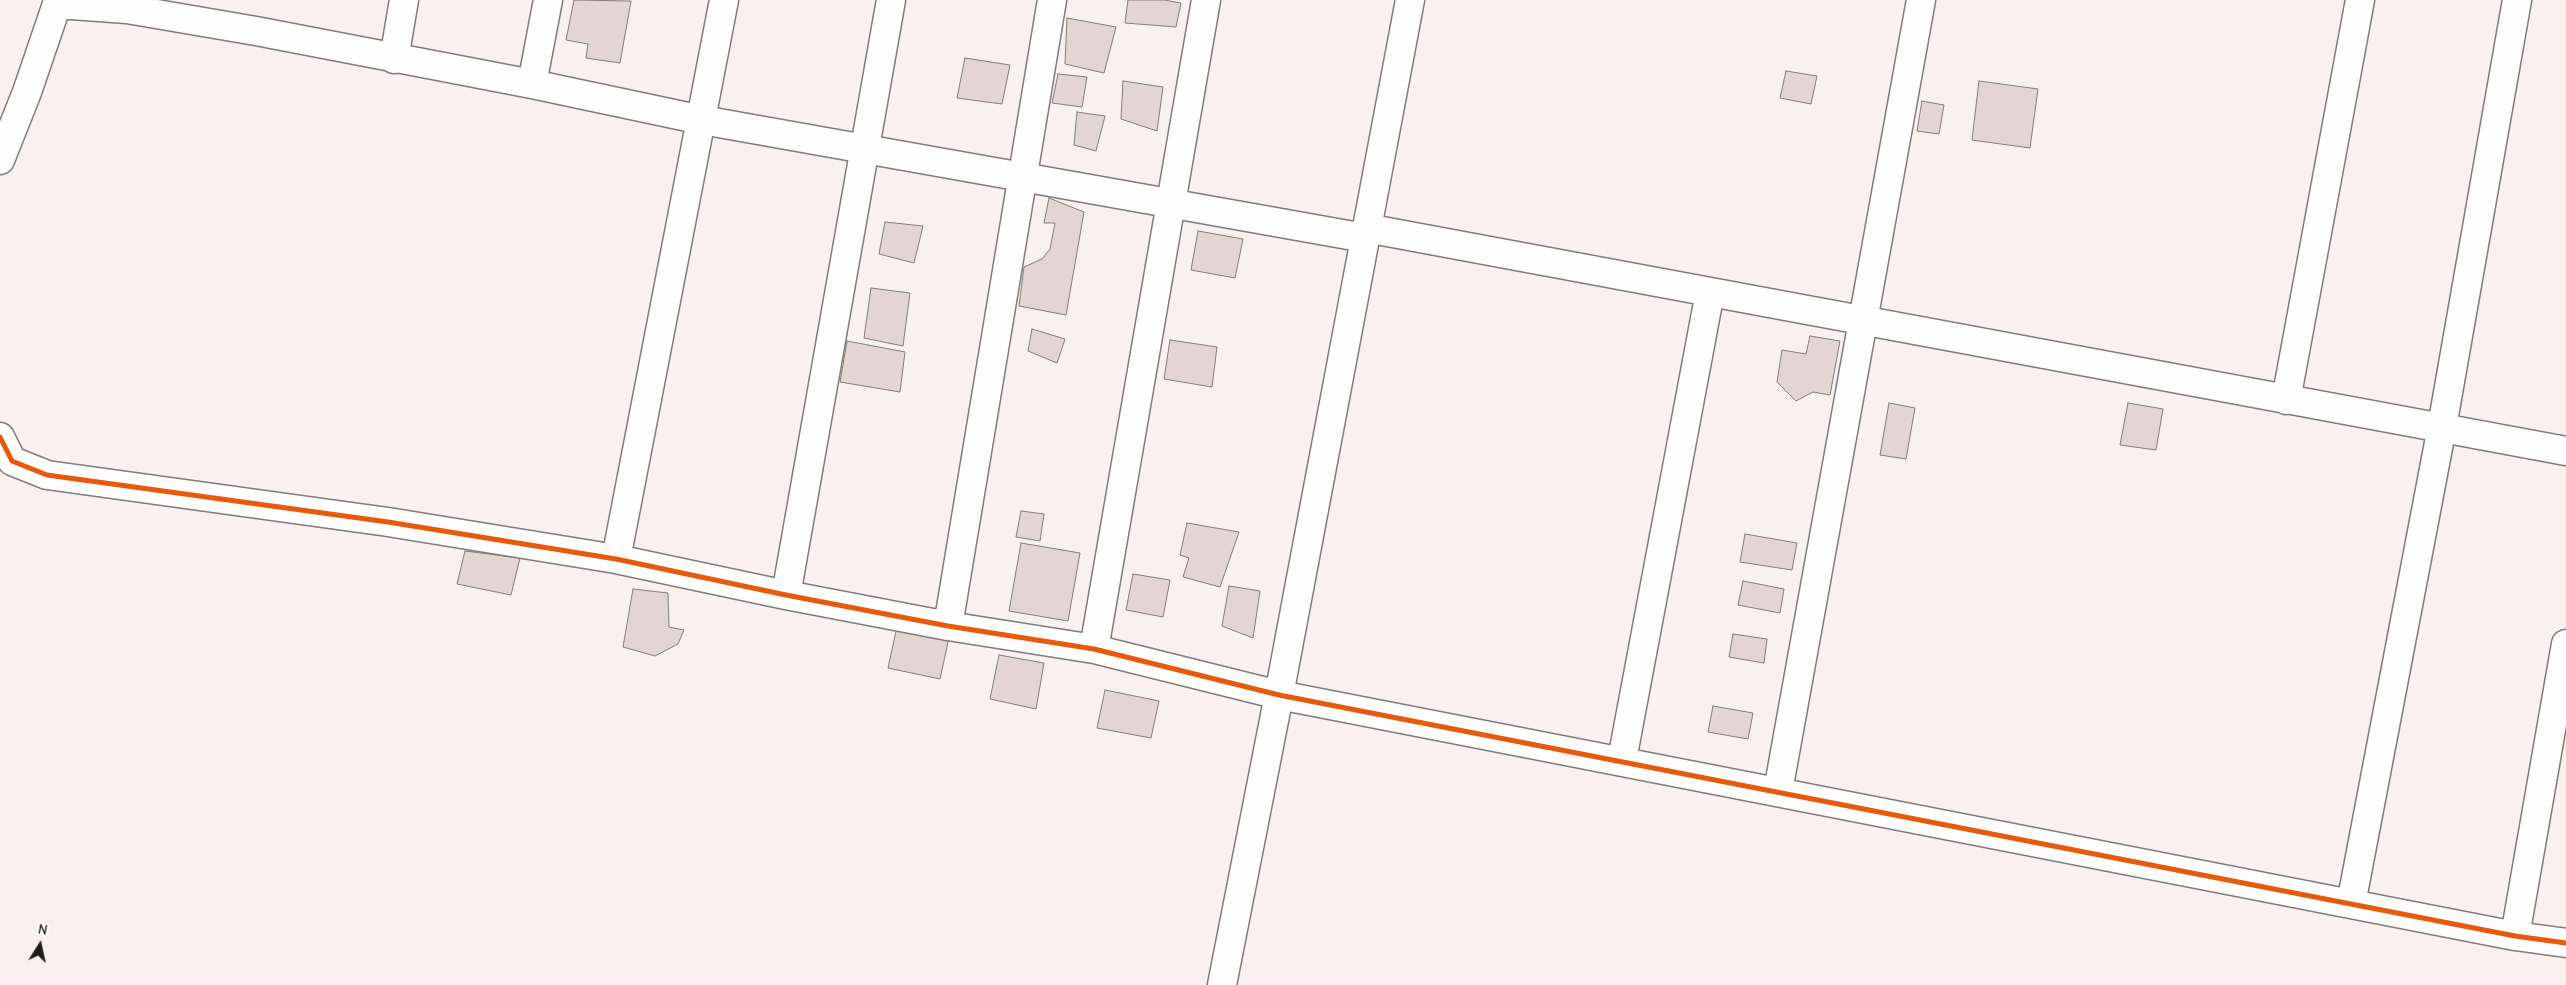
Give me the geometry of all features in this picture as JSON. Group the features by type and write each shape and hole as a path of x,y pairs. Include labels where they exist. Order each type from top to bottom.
{"street":[{"path":"394,59 404,0"},
{"path":"532,84 548,0"},
{"path":"616,559 724,0"},
{"path":"786,595 891,0"},
{"path":"948,626 1052,0"},
{"path":"1094,650 1206,0"},
{"path":"1222,985 1280,695 1410,0"},
{"path":"1778,791 1921,0"},
{"path":"2286,400 2360,0"},
{"path":"2351,904 2442,427 2517,0"},
{"path":"0,160 27,92 58,2 136,10 256,30 394,59 532,84 702,120 1171,203 1366,233 1710,292 2566,451"},
{"path":"1622,760 1710,292"},
{"path":"0,436 12,461 47,475 388,522 616,559 786,595 948,626 1094,650 1280,695 1622,760 2514,936 2566,943"},
{"path":"2514,936 2566,644"}],"building":[{"path":"574,0 631,1 620,63 586,58 588,44 566,40"},
{"path":"1128,0 1164,0 1181,3 1176,27 1125,23"},
{"path":"1067,18 1116,27 1104,73 1065,64"},
{"path":"965,58 1010,65 1002,104 957,98"},
{"path":"1786,71 1817,76 1811,104 1780,98"},
{"path":"1058,74 1087,77 1082,107 1052,103"},
{"path":"1123,81 1163,87 1157,131 1121,119"},
{"path":"1979,81 2038,89 2030,148 1972,140"},
{"path":"1922,101 1944,105 1939,134 1917,131"},
{"path":"1077,112 1105,116 1096,151 1074,145"},
{"path":"1049,198 1084,212 1066,315 1019,306 1024,267 1042,259 1050,249 1055,223 1044,223"},
{"path":"885,222 923,226 914,263 879,254"},
{"path":"1198,231 1243,239 1235,278 1191,270"},
{"path":"871,288 910,293 903,346 864,338"},
{"path":"1032,329 1065,339 1057,363 1028,351"},
{"path":"1810,336 1840,341 1830,395 1813,392 1796,401 1777,382 1782,350 1806,354"},
{"path":"1170,340 1217,347 1212,387 1164,379"},
{"path":"847,341 905,352 900,392 840,382"},
{"path":"1889,403 1915,408 1906,459 1880,455"},
{"path":"2128,403 2163,409 2156,450 2120,445"},
{"path":"1021,511 1044,514 1040,541 1016,537"},
{"path":"1187,523 1239,532 1220,587 1183,577 1189,558 1180,555"},
{"path":"1745,534 1797,543 1792,570 1740,562"},
{"path":"1021,543 1080,553 1068,621 1009,611"},
{"path":"465,551 520,558 511,595 457,584"},
{"path":"1133,574 1170,580 1163,617 1126,610"},
{"path":"1743,581 1784,589 1780,613 1738,605"},
{"path":"1229,586 1260,591 1253,638 1222,626"},
{"path":"633,589 668,593 669,627 684,630 678,644 655,656 623,647"},
{"path":"898,622 950,633 940,679 888,668"},
{"path":"1733,634 1767,639 1764,663 1729,657"},
{"path":"999,655 1044,663 1036,709 990,699"},
{"path":"1105,690 1159,701 1151,738 1097,728"},
{"path":"1713,706 1753,713 1748,739 1708,732"}],"cycle path":[{"path":"0,437 12,461 47,475 388,522 616,559 786,595 948,626 1094,649 1279,695 2515,936 2566,943"}]}
